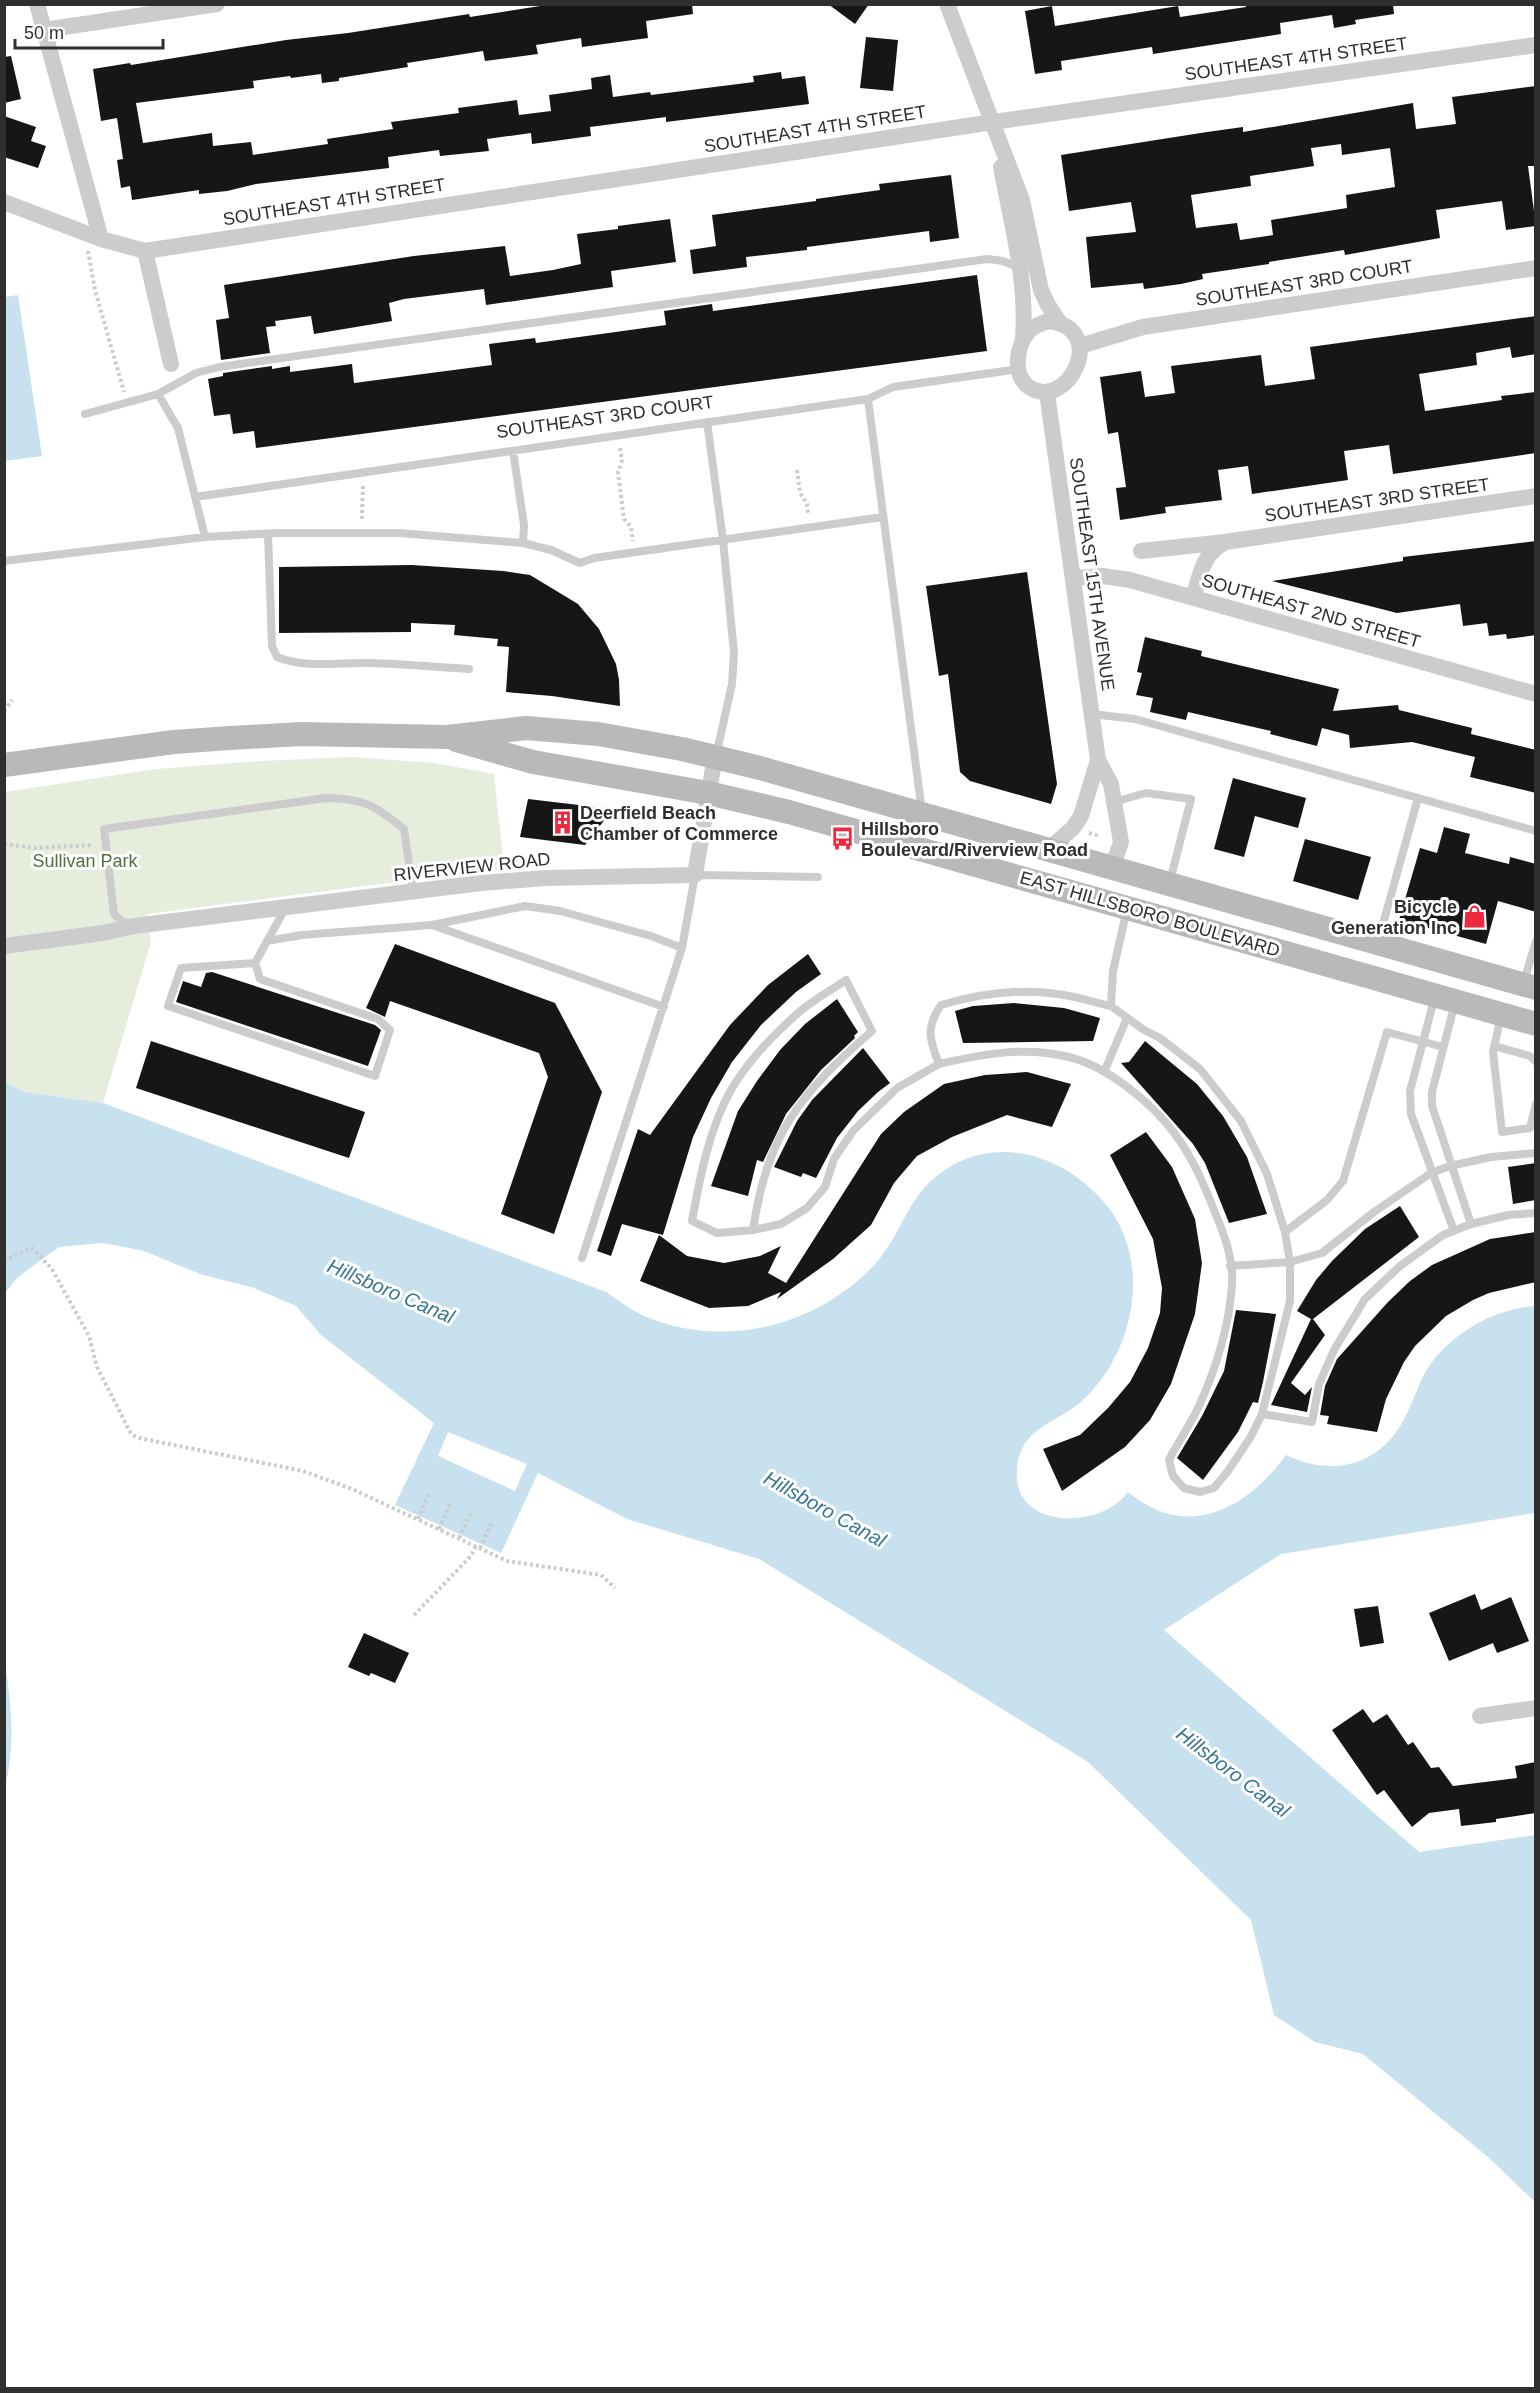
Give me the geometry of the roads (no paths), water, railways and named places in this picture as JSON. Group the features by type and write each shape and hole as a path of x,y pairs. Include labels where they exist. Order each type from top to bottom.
{"main road":[{"name":"EAST HILLSBORO BOULEVARD","path":"4,765 174,742 301,734 447,737 526,728 598,734 716,756 1529,986"},
{"name":"EAST HILLSBORO BOULEVARD","path":"447,737 533,762 708,793 789,812 1536,1024"},
{"path":"950,857 1071,881 1112,868"},
{"path":"1127,908 1138,894 1153,894 1212,910 1230,902"}],"street":[{"path":"37,4 101,239"},
{"path":"44,30 217,4"},
{"path":"946,4 1022,200 1041,290 1060,323"},
{"name":"SOUTHEAST 4TH STREET","path":"4,202 101,239 145,251 993,122 1536,45"},
{"path":"993,122 1022,268 1025,315 1018,359 1020,377 1026,386 1036,392 1047,393 1058,389 1075,371 1080,346 1077,336 1070,328 1048,321 1037,325 1023,339"},
{"path":"145,251 171,364"},
{"name":"SOUTHEAST 3RD COURT","path":"1080,346 1143,327 1536,268"},
{"name":"SOUTHEAST 15TH AVENUE","path":"1047,393 1098,760 1111,784 1121,842 1112,868"},
{"name":"SOUTHEAST 3RD STREET","path":"1140,551 1225,542 1536,496"},
{"path":"1193,598 1205,559 1213,549 1225,542"},
{"name":"SOUTHEAST 2ND STREET","path":"1074,578 1118,577 1536,694"},
{"path":"695,875 716,756"},
{"name":"SOUTHEAST 15TH AVENUE","path":"1048,850 1073,828 1081,816 1098,760"},
{"name":"RIVERVIEW ROAD","path":"4,946 103,933 134,926 481,883 546,878 695,875"},
{"path":"1480,1716 1536,1708"}],"lane":[{"path":"85,414 158,394 196,373 219,367 987,259 1003,261 1022,268"},
{"name":"SOUTHEAST 3RD COURT","path":"195,497 868,399 893,387 1019,369"},
{"path":"158,394 178,428 205,537"},
{"path":"868,399 922,815"},
{"path":"707,422 723,540 734,653 732,684 716,756"},
{"path":"513,451 524,525 523,543"},
{"path":"4,561 205,537 399,533 523,543 551,550 580,563 594,558 883,517"},
{"path":"268,534 272,646 277,657 289,662 309,664 369,663 469,669"},
{"path":"1092,714 1135,718 1536,831"},
{"path":"1114,802 1146,793 1191,799 1170,885"},
{"path":"134,926 122,921 114,914 104,829 326,798 352,798 383,812 404,829 413,891"},
{"path":"1378,944 1418,798"},
{"path":"582,1258 682,948 695,875 818,877"},
{"path":"267,941 302,935 432,925 525,906 560,911 651,936 682,948"},
{"path":"255,963 181,968 168,1006 375,1076 390,1030 378,1019 260,979 255,963 286,907"},
{"path":"1111,1006 1113,971 1127,908"},
{"path":"432,925 664,1007"},
{"path":"1529,986 1536,941"},
{"path":"753,1230 767,1163 784,1125 806,1095 832,1066 872,1031 846,980 798,1012 760,1051 731,1090 712,1135 700,1175 692,1221 717,1233 753,1230 781,1224 807,1208 825,1187 834,1159 853,1131 897,1089 939,1064 1013,1050 1040,1051 1071,1057 1104,1072 1121,1082 1174,1133 1195,1166 1226,1238 1233,1282 1220,1353 1197,1409 1169,1460 1173,1476 1184,1488 1200,1492 1214,1488 1228,1471 1262,1414 1290,1301 1290,1262 1285,1232 1267,1174 1241,1121 1200,1069 1160,1038 1144,1030 1111,1006 1058,994 1026,991 974,996 942,1005 932,1019 930,1037 939,1064"},
{"path":"1445,998 1423,1041 1409,1102 1431,1173 1454,1231"},
{"path":"1445,998 1443,1047 1431,1092 1432,1106 1471,1224"},
{"path":"1501,1014 1493,1052 1502,1132 1530,1128 1536,1104"},
{"path":"1104,1072 1127,1018"},
{"path":"1285,1232 1327,1200 1343,1181 1387,1032 1443,1047"},
{"path":"1494,1046 1530,1056 1536,1062"},
{"path":"1230,1266 1290,1262 1322,1253 1374,1212 1431,1173 1491,1156 1536,1153"},
{"path":"1262,1414 1312,1422 1320,1384 1334,1350 1365,1299 1400,1266 1443,1235 1471,1224 1508,1215 1536,1213"}],"water":[{"path":"18,295 42,456 5,461 5,297"},
{"name":"Hillsboro Canal","path":"5,1082 25,1092 103,1103 606,1292 642,1315 673,1326 704,1331 736,1331 768,1326 798,1317 827,1303 853,1285 876,1263 916,1198 933,1179 954,1164 976,1156 999,1152 1022,1154 1044,1160 1065,1170 1103,1201 1119,1224 1129,1249 1133,1276 1132,1303 1126,1330 1116,1356 1102,1379 1074,1407 1033,1434 1020,1454 1017,1469 1019,1489 1028,1503 1042,1513 1060,1518 1079,1518 1098,1513 1115,1505 1128,1492 1150,1507 1172,1515 1193,1516 1214,1512 1234,1504 1253,1491 1286,1455 1303,1462 1335,1466 1351,1464 1365,1458 1379,1450 1402,1423 1429,1365 1445,1347 1480,1322 1507,1311 1535,1306 1535,1513 1281,1554 1164,1630 1419,1852 1535,1835 1535,2202 1488,2157 1363,2054 1315,2042 1274,2015 1251,1920 1088,1762 759,1559 627,1519 538,1473 501,1553 395,1505 434,1423 321,1335 296,1306 254,1288 200,1274 144,1251 103,1243 59,1247 18,1277 5,1293","holes":["448,1432 527,1464 515,1491 438,1456"]},
{"path":"4,1657 11,1722 10,1755 5,1787"}],"place":[{"name":"Deerfield Beach Chamber of Commerce","path":"562,823"},
{"name":"Hillsboro Boulevard/Riverview Road","path":"843,839"},
{"name":"Bicycle Generation Inc","path":"1475,917"}],"park label":[{"name":"Sullivan Park","path":"85,861"}]}
